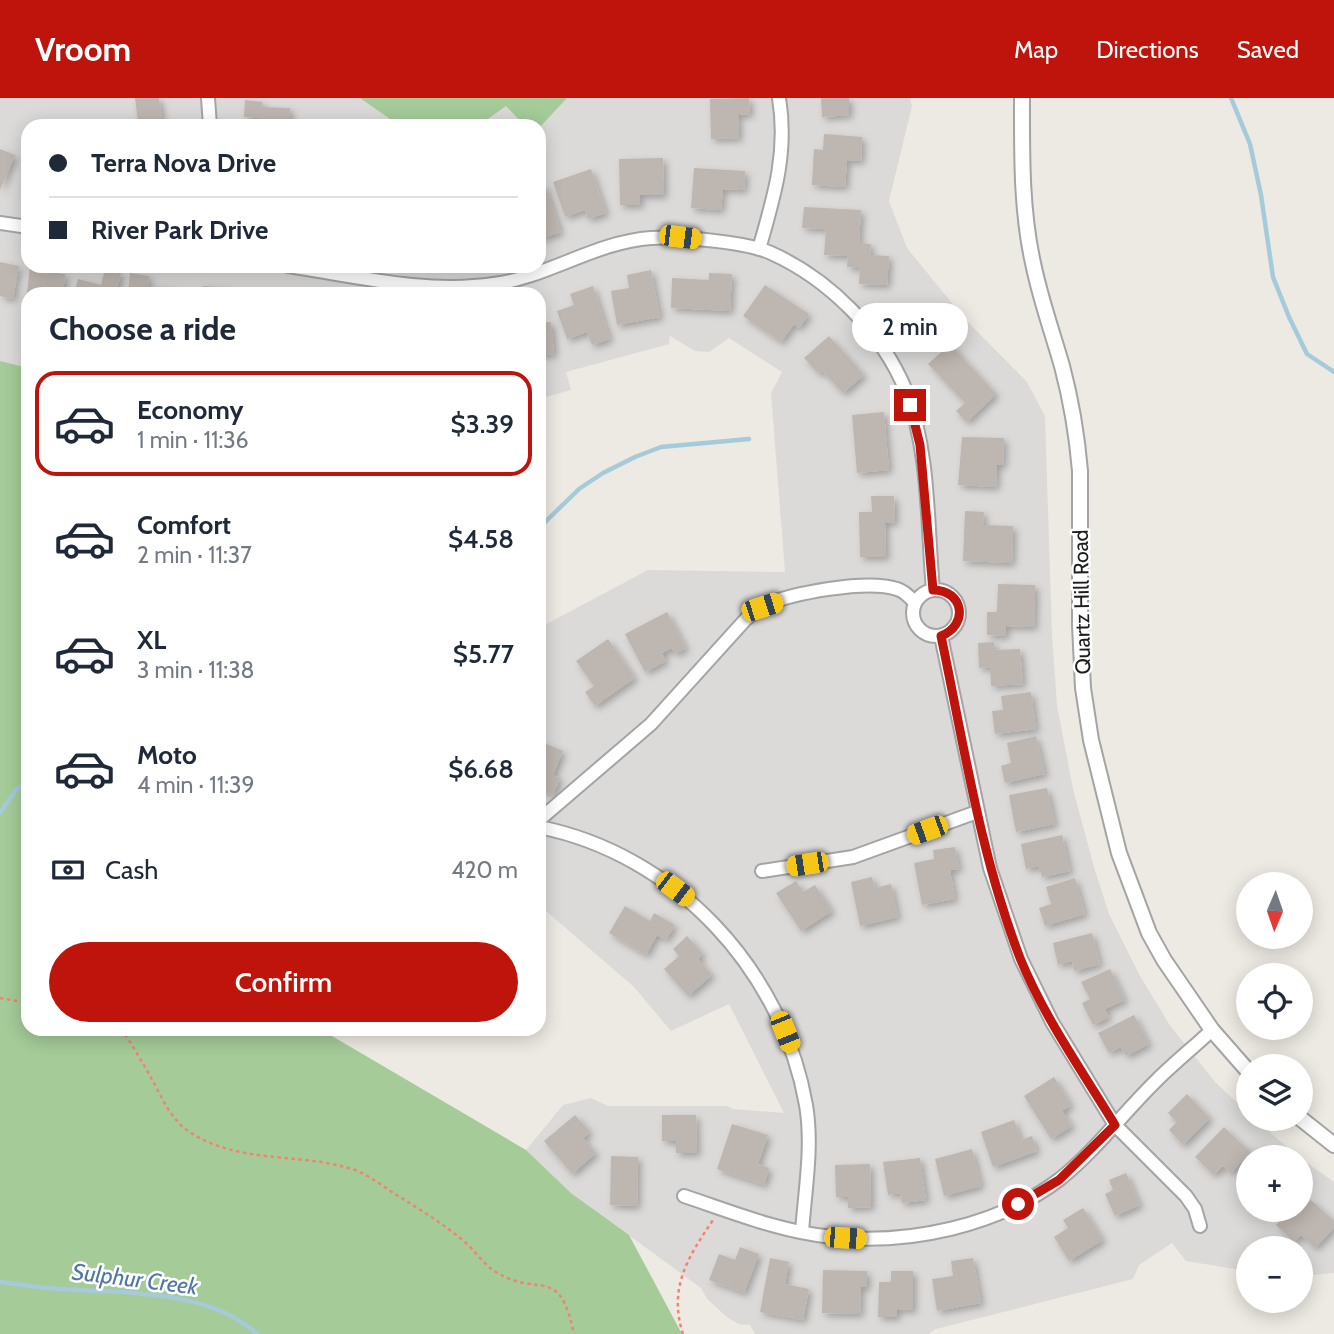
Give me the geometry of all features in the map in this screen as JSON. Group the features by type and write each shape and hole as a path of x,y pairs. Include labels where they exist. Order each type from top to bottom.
{"street":[{"path":"208,98 210,119"},
{"path":"759,249 780,169 782,144 779,98"},
{"name":"Quartz Hill Road","path":"1021,98 1025,210 1030,249 1038,289 1066,384 1078,442 1081,657 1091,740 1119,853 1149,933 1179,983 1212,1030 1236,1057"},
{"path":"0,223 21,226"},
{"path":"546,270 599,249 649,238 680,237 772,253 828,290 855,313 892,363 906,391 920,445 933,590"},
{"path":"336,273 411,284 457,287 494,285 538,273"},
{"path":"546,814 650,724 746,619 762,607 827,590 859,585 896,588 908,594 914,601 913,618 916,625 928,635 941,636 955,626 959,612 954,598 940,590 933,590 925,592 914,601"},
{"path":"941,636 990,867 1021,959 1052,1023 1115,1125 1186,1196 1195,1209 1200,1226"},
{"path":"762,871 853,857 977,811"},
{"path":"546,829 582,839 628,858 675,889 702,911 724,935 763,988 791,1047 806,1106 808,1142 802,1232"},
{"path":"684,1196 769,1224 831,1237 877,1238 925,1234 980,1221 1018,1204 1059,1180 1156,1081 1212,1030"},
{"path":"1313,1128 1334,1145"}],"path":[{"path":"0,998 21,1002"},
{"path":"126,1036 167,1107 178,1123 191,1134 254,1156 312,1161 359,1171 423,1210 463,1241 486,1266 498,1274 552,1289 562,1296 574,1334"},
{"path":"683,1334 677,1308 679,1283 695,1247 721,1209"}],"shaded area":[{"path":"0,98 910,98 912,106 889,201 907,248 964,318 1027,382 1045,416 1052,636 1057,705 1073,789 1109,914 1140,976 1169,1024 1215,1082 1236,1102 1236,1131 1268,1131 1285,1145 1236,1145 1236,1222 1313,1222 1313,1167 1334,1182 1334,1273 1313,1275 1313,1236 1236,1236 1236,1269 1186,1261 1172,1243 1139,1265 1133,1279 936,1329 928,1334 755,1334 750,1325 739,1324 728,1318 707,1299 701,1288 571,1193 526,1150 563,1105 591,1098 608,1106 727,1106 733,1109 784,1113 729,1004 671,1031 634,987 546,911 546,624 648,570 785,572 771,393 782,372 729,338 709,352 695,351 670,336 669,344 566,372 571,390 546,397 546,287 21,287 21,367 0,361"}],"green space":[{"path":"360,98 567,98 546,120 518,119 506,106 488,119 390,119"},
{"path":"0,361 21,366 21,1036 332,1036 526,1150 571,1193 629,1235 682,1334 0,1334"}],"building":[{"path":"135,98 159,98 162,119 138,119"},
{"path":"749,98 750,114 738,115 739,138 711,139 710,99"},
{"path":"821,98 849,98 849,115 822,117"},
{"path":"245,100 262,102 262,107 290,108 289,119 244,117"},
{"path":"824,134 862,137 861,161 847,160 845,187 812,185 814,149 823,150"},
{"path":"0,149 15,155 0,190"},
{"path":"663,158 664,195 640,195 640,205 620,205 619,159"},
{"path":"694,168 745,171 744,190 723,189 721,210 691,208"},
{"path":"591,169 606,213 588,219 585,210 565,217 553,182"},
{"path":"546,188 561,232 546,237"},
{"path":"804,207 861,210 859,243 871,244 870,255 889,256 887,285 859,284 860,268 847,267 848,256 824,255 826,229 802,228"},
{"path":"0,262 19,266 13,299 0,296"},
{"path":"651,270 660,317 617,325 611,291 629,288 627,275"},
{"path":"29,273 65,274 64,287 28,287"},
{"path":"104,273 121,273 118,287 76,287 78,279 101,285"},
{"path":"130,273 149,276 148,286 156,287 129,287"},
{"path":"709,273 732,274 730,311 671,308 672,278 709,280"},
{"path":"765,285 809,314 799,328 794,324 781,342 743,316"},
{"path":"593,286 610,339 592,345 587,332 567,339 557,311 574,305 570,294"},
{"path":"546,322 551,322 554,354 546,355"},
{"path":"829,336 864,375 843,393 822,371 819,374 804,358"},
{"path":"950,344 996,394 967,422 956,411 965,403 928,364"},
{"path":"884,412 889,470 857,473 852,415"},
{"path":"962,437 1004,438 1003,465 997,465 996,487 958,485"},
{"path":"871,496 894,496 895,522 885,523 886,557 860,557 859,512 872,512"},
{"path":"965,511 984,512 983,525 1013,526 1012,563 963,561"},
{"path":"998,584 1035,585 1034,627 1006,626 1006,636 987,635 987,612 997,612"},
{"path":"667,612 686,648 675,654 672,648 662,653 666,661 645,672 625,634"},
{"path":"608,639 635,678 595,706 585,692 594,686 576,661"},
{"path":"994,642 995,650 1020,649 1023,684 991,686 990,667 979,668 978,643"},
{"path":"1031,692 1036,729 995,734 992,711 1003,710 1001,696"},
{"path":"1036,736 1045,774 1005,783 1001,766 1011,763 1007,743"},
{"path":"546,744 563,751 553,775 560,778 553,795 546,792"},
{"path":"1047,788 1055,824 1016,832 1009,795"},
{"path":"1062,835 1070,871 1042,877 1039,866 1026,869 1021,844"},
{"path":"955,847 959,869 950,870 955,899 922,905 914,863 934,859 933,850"},
{"path":"872,877 875,888 891,884 898,917 860,926 851,882"},
{"path":"1075,878 1085,914 1045,926 1039,908 1051,904 1046,887"},
{"path":"796,881 803,892 815,885 832,911 801,931 776,893"},
{"path":"625,906 650,921 654,913 675,925 666,940 657,935 646,955 609,933"},
{"path":"1092,933 1100,964 1074,971 1072,961 1058,965 1053,943"},
{"path":"687,936 703,954 698,959 712,975 688,996 664,969 679,956 673,949"},
{"path":"1110,969 1125,1000 1105,1009 1109,1017 1093,1025 1082,1003 1090,999 1081,982"},
{"path":"1134,1015 1149,1044 1126,1056 1121,1047 1109,1053 1098,1033"},
{"path":"1054,1077 1071,1105 1062,1111 1072,1126 1051,1139 1024,1096"},
{"path":"1187,1094 1210,1118 1183,1145 1169,1130 1177,1122 1168,1113"},
{"path":"575,1115 590,1132 583,1138 596,1153 572,1174 544,1141"},
{"path":"662,1115 696,1115 697,1153 676,1153 676,1141 662,1141"},
{"path":"1014,1120 1021,1140 1032,1136 1037,1151 993,1167 981,1132"},
{"path":"732,1124 768,1135 758,1164 769,1168 764,1185 717,1169"},
{"path":"1224,1127 1243,1145 1236,1145 1236,1167 1231,1173 1223,1166 1214,1175 1195,1157"},
{"path":"972,1149 981,1186 944,1196 935,1159"},
{"path":"611,1156 638,1157 637,1206 610,1205"},
{"path":"920,1158 926,1200 902,1203 900,1193 888,1195 883,1162"},
{"path":"870,1164 871,1207 848,1208 848,1197 836,1197 835,1165"},
{"path":"1126,1173 1140,1205 1115,1216 1105,1194 1113,1190 1109,1180"},
{"path":"1313,1202 1334,1221 1334,1228 1315,1248 1313,1236 1288,1236 1276,1225 1279,1222 1313,1222"},
{"path":"1083,1208 1103,1240 1069,1261 1054,1237 1068,1228 1063,1220"},
{"path":"740,1247 759,1254 744,1293 709,1280 719,1254 735,1260"},
{"path":"770,1258 789,1262 785,1284 809,1289 803,1320 760,1312"},
{"path":"973,1258 981,1303 937,1311 932,1279 953,1276 951,1261"},
{"path":"823,1270 867,1271 867,1287 861,1287 860,1314 822,1313"},
{"path":"891,1271 913,1271 913,1310 897,1309 897,1317 878,1317 879,1282 891,1282"}],"waterway":[{"path":"1231,98 1250,144 1261,195 1273,277 1307,354 1334,372"},
{"path":"546,521 579,489 635,457 661,447 749,439"},
{"path":"0,813 21,786"},
{"name":"Sulphur Creek","path":"0,1282 137,1293 190,1301 237,1319 257,1334"}],"route":[{"path":"910,405 920,445 933,590 947,593 958,604 958,620 955,626 941,636 990,867 1021,959 1036,992 1115,1125 1059,1180 1018,1204"}]}
